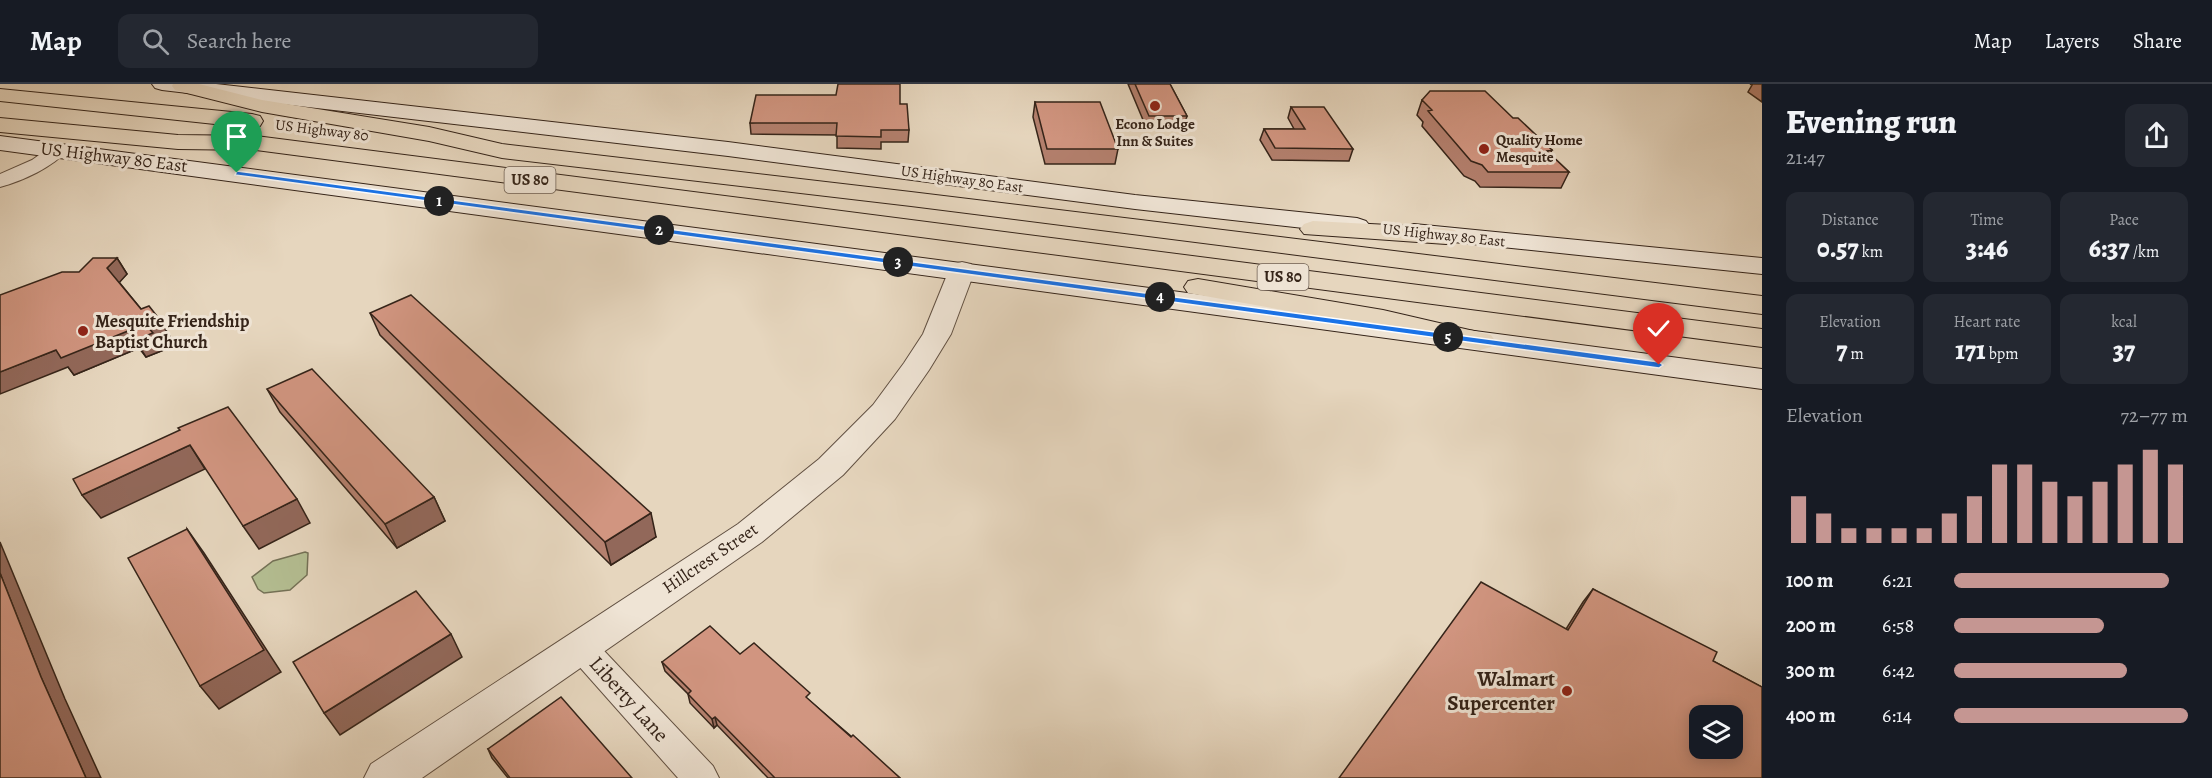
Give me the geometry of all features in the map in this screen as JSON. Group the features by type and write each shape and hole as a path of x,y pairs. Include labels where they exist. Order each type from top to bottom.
{"highway":[{"path":"172,85 262,106 429,134 501,151"},
{"name":"US Highway 80","path":"0,95 108,105 501,151"},
{"name":"US Highway 80","path":"0,114 256,143"},
{"path":"0,124 178,141 256,143"},
{"name":"US 80","path":"256,143 1762,338"},
{"name":"US 80","path":"501,151 988,208 1762,305"},
{"path":"988,208 1064,210 1446,236"},
{"path":"804,215 863,230 1383,319 1480,341"}],"main road":[{"name":"US Highway 80 East","path":"172,85 728,149 1135,202 1446,236 1762,266"},
{"name":"US Highway 80 East","path":"0,143 59,149 1762,379"}],"street":[{"path":"0,181 38,164 59,149"},
{"name":"Hillcrest Street","path":"386,778 750,533 831,467 884,412 914,370 937,334 962,270"},
{"name":"Liberty Lane","path":"580,646 701,778"}],"green space":[{"path":"308,553 307,575 290,590 264,593 258,589 252,577 273,561"}],"building":[{"path":"838,84 900,84 900,104 907,104 909,130 881,130 881,137 836,136 837,123 750,123 756,95 836,95"},
{"path":"1135,84 1170,84 1187,116 1149,116"},
{"name":"Quality Home Mesquite","path":"1430,91 1485,91 1552,150 1547,151 1569,172 1488,172 1482,165 1471,161 1428,111 1432,110 1422,100"},
{"path":"1035,102 1100,102 1118,149 1047,149"},
{"path":"1291,107 1324,107 1353,149 1275,148 1264,129 1305,129"},
{"name":"Mesquite Friendship Baptist Church","path":"93,258 117,258 107,268 141,309 149,306 160,320 146,325 153,333 135,340 128,331 61,358 56,350 0,372 0,295 62,272 79,272"},
{"path":"411,295 651,513 605,542 370,313"},
{"path":"312,369 434,497 385,524 267,389"},
{"path":"228,407 297,499 243,526 190,445 82,495 73,479 180,430 178,428"},
{"path":"187,529 264,650 200,686 128,558"},
{"path":"0,573 41,677 86,778 0,778"},
{"name":"Walmart Supercenter","path":"1481,582 1568,630 1593,589 1717,652 1713,661 1762,687 1762,778 1339,778"},
{"path":"416,591 451,634 324,713 293,662"},
{"path":"710,626 740,654 754,643 810,693 806,697 851,737 853,735 900,778 775,778 715,717 712,719 688,694 691,691 662,662"},
{"path":"561,697 632,778 510,778 488,749"}],"place":[{"name":"Econo Lodge Inn & Suites","path":"1155,106"},
{"name":"Quality Home Mesquite","path":"1484,149"},
{"name":"Mesquite Friendship Baptist Church","path":"83,331"},
{"name":"Walmart Supercenter","path":"1567,691"}],"route":[{"path":"237,173 1659,365"}]}
